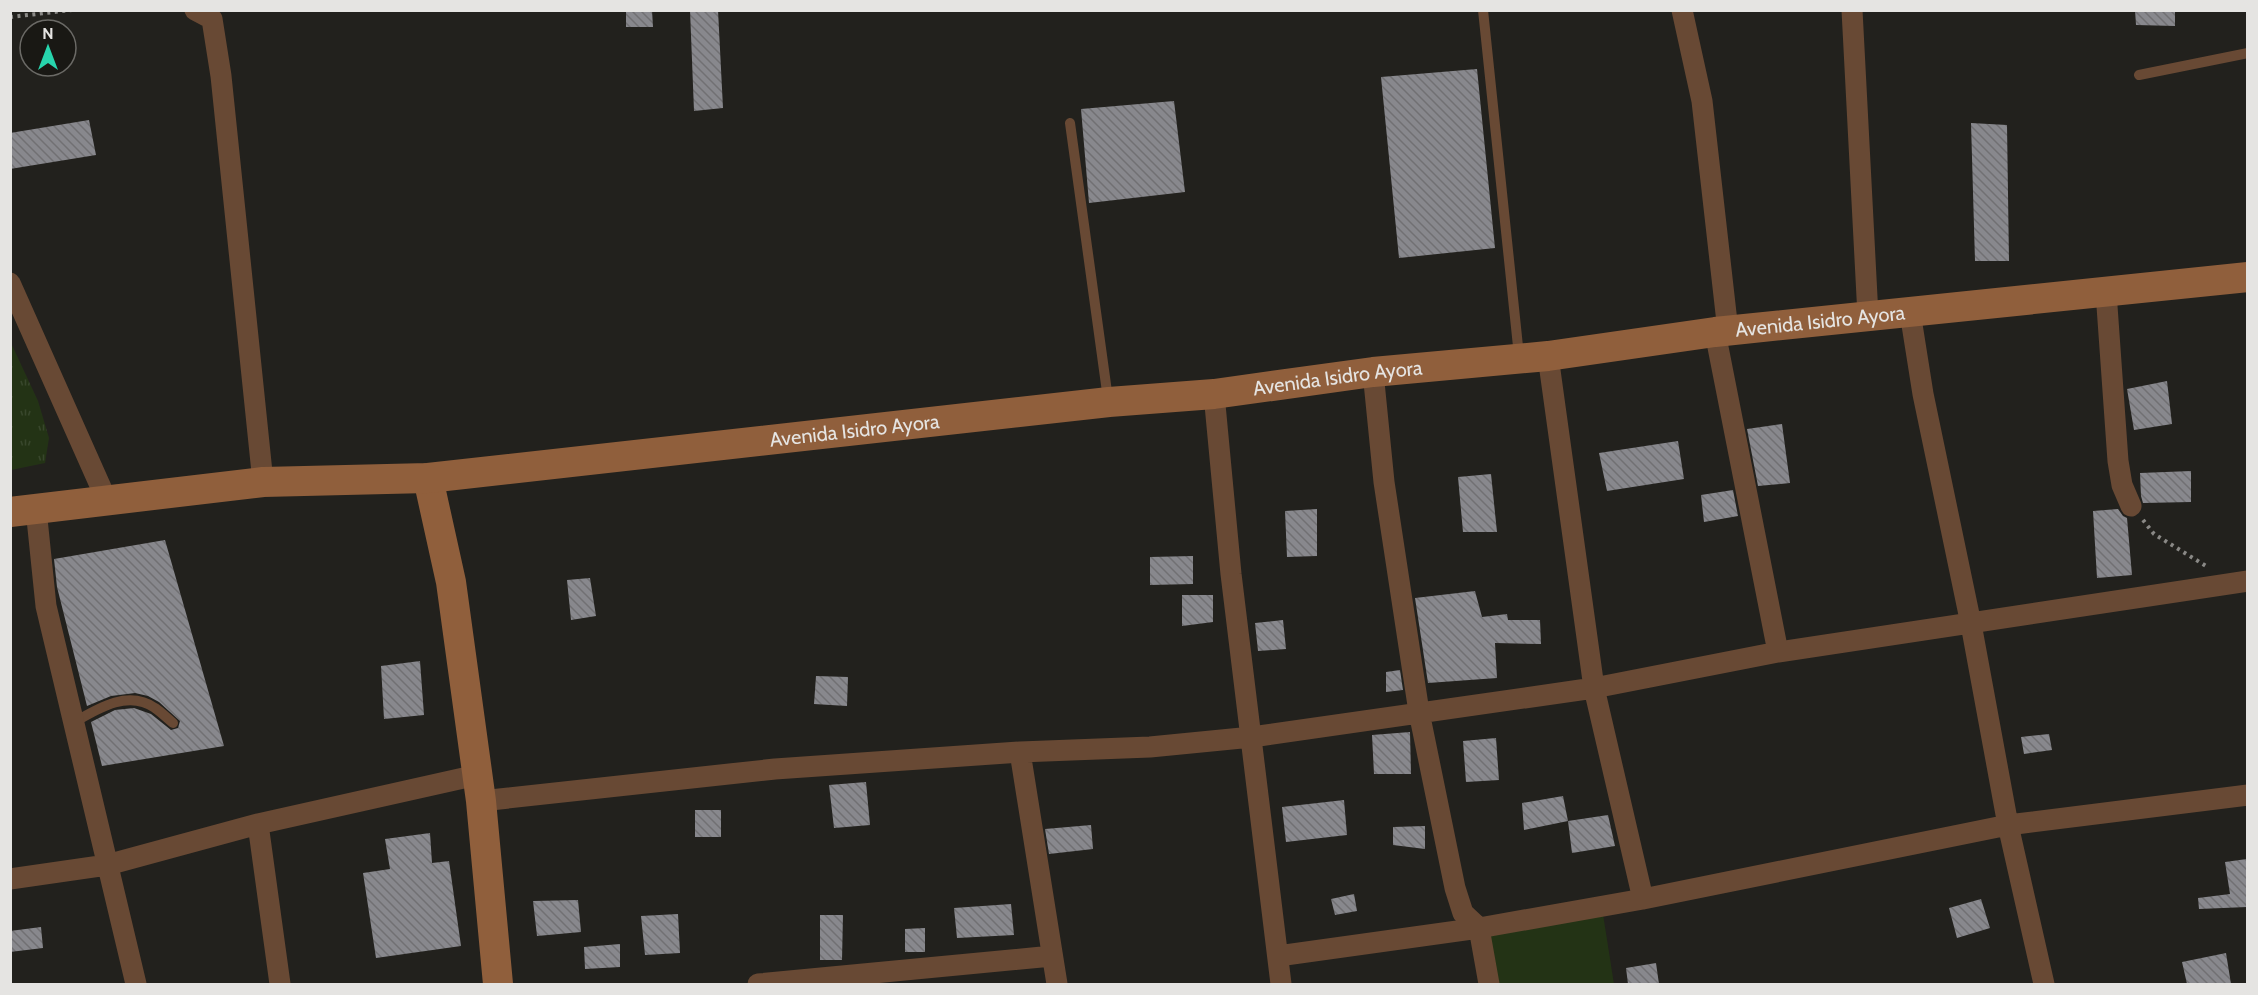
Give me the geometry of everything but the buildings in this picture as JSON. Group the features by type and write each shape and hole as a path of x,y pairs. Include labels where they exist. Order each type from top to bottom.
{"street":[{"path":"195,10 212,19 221,76 263,482"},
{"path":"1682,10 1702,101 1721,332 1778,652"},
{"path":"1852,10 1868,316"},
{"name":"Avenida Isidro Ayora","path":"23,510 263,482 428,478 1109,402 1214,394 1373,372 1534,357 1721,332 2247,277"},
{"path":"10,283 107,501"},
{"path":"2106,292 2118,461 2122,485 2131,506"},
{"path":"1910,312 1923,394 1971,624 2008,825 2044,984"},
{"path":"1534,357 1594,688 1643,898"},
{"path":"1373,372 1384,482 1419,712 1455,888 1463,913 1479,928 1489,984"},
{"path":"1214,394 1231,574 1281,984"},
{"path":"428,478 451,582 479,788 498,984"},
{"path":"23,510 136,984"},
{"path":"10,879 107,865 258,824 479,788 1020,752 1149,747 1252,737 1594,688 1778,652 2247,581"},
{"path":"1020,752 1057,984"},
{"path":"1278,956 1479,928 1643,898 2008,825 2247,795"},
{"path":"258,824 280,984"},
{"path":"758,984 1052,956"}],"lane":[{"path":"1483,10 1534,357"},
{"path":"2139,75 2247,53"},
{"path":"1070,123 1109,402"},
{"path":"73,723 103,705 130,700 153,706 173,723"}],"path":[{"path":"10,17 72,10"},
{"path":"2131,506 2154,534 2213,570"}],"green space":[{"path":"11,343 38,401 49,438 45,463 11,470"},
{"path":"1603,914 1614,984 1496,984 1489,931"}]}
